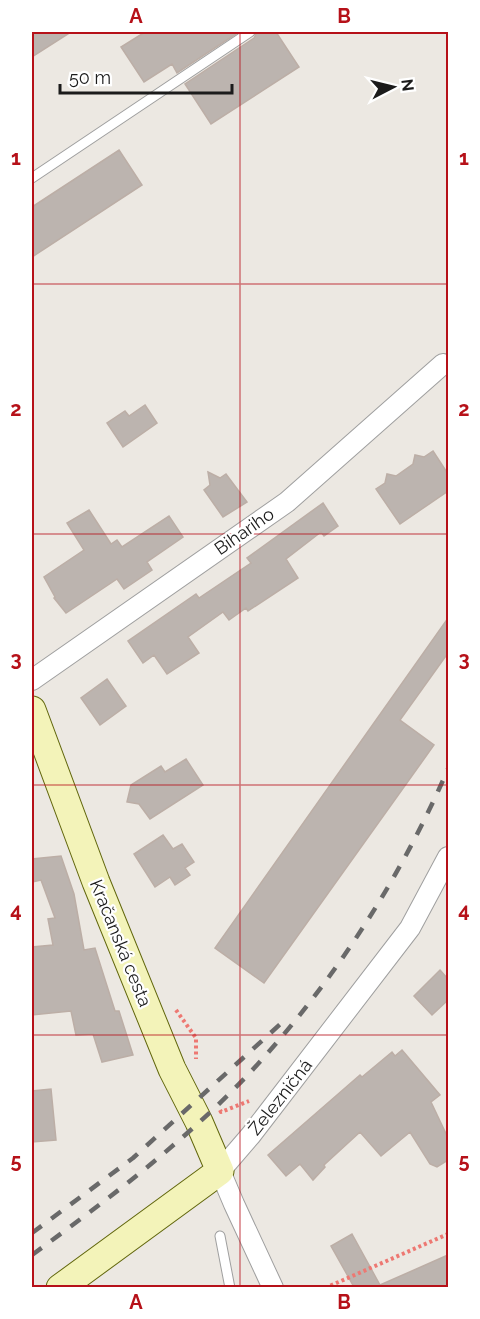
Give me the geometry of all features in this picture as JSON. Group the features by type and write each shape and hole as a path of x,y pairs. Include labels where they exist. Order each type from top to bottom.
{"street":[{"name":"Bihariho","path":"32,680 287,502 443,364"},
{"name":"Kračanská cesta","path":"32,710 100,893 172,1069 199,1122 220,1171"},
{"name":"Železničná","path":"60,1287 220,1171 262,1121 410,928 448,857"},
{"path":"220,1171 273,1287"}],"lane":[{"path":"32,178 250,32"},
{"path":"220,1236 230,1287"}],"path":[{"path":"176,1009 196,1038 196,1065"},
{"path":"217,1105 221,1112 252,1100"},
{"path":"326,1287 448,1234"}],"building":[{"path":"32,32 71,32 32,57"},
{"path":"145,32 239,32 177,73 172,64 144,82 121,47"},
{"path":"257,32 276,32 299,67 211,124 185,84 254,38"},
{"path":"119,150 142,185 32,257 32,207"},
{"path":"145,405 157,423 123,447 107,423 125,411 129,416"},
{"path":"433,451 448,474 448,491 400,524 376,489 385,483 387,474 396,476 413,464 415,455 424,457"},
{"path":"208,472 220,478 226,474 247,502 223,517 204,490 210,485"},
{"path":"323,503 338,526 324,536 321,532 286,559 298,578 248,611 246,608 229,620 223,612 188,637 199,653 167,674 154,655 143,663 128,641 196,594 199,598 251,563 247,558"},
{"path":"89,510 111,544 117,540 122,547 169,516 183,537 147,562 152,570 124,589 117,579 66,613 54,598 44,577 84,550 67,523"},
{"path":"448,618 448,653 400,720 434,745 264,983 215,948"},
{"path":"107,679 126,706 100,725 81,698"},
{"path":"186,759 203,785 150,819 139,804 127,802 131,785 161,766 165,772"},
{"path":"163,835 173,849 182,844 194,862 185,868 190,875 175,885 170,877 155,887 134,854"},
{"path":"61,856 74,894 84,950 95,948 115,1011 119,1011 133,1055 102,1062 93,1034 76,1035 71,1011 32,1015 32,947 53,945 48,919 55,918 41,880 32,882 32,859"},
{"path":"440,970 448,979 448,1000 432,1015 414,996"},
{"path":"402,1050 440,1095 431,1102 448,1138 448,1160 437,1167 430,1164 410,1132 381,1156 360,1132 324,1165 325,1167 313,1180 300,1164 286,1176 268,1155 360,1075 362,1077 392,1052 395,1056"},
{"path":"51,1089 56,1140 32,1142 32,1091"},
{"path":"352,1234 380,1285 448,1255 448,1287 354,1287 331,1246"}],"railway":[{"path":"32,1255 149,1166 205,1117 257,1065 314,997 365,924 410,848 448,769"},
{"path":"32,1233 133,1158 287,1018"}]}
